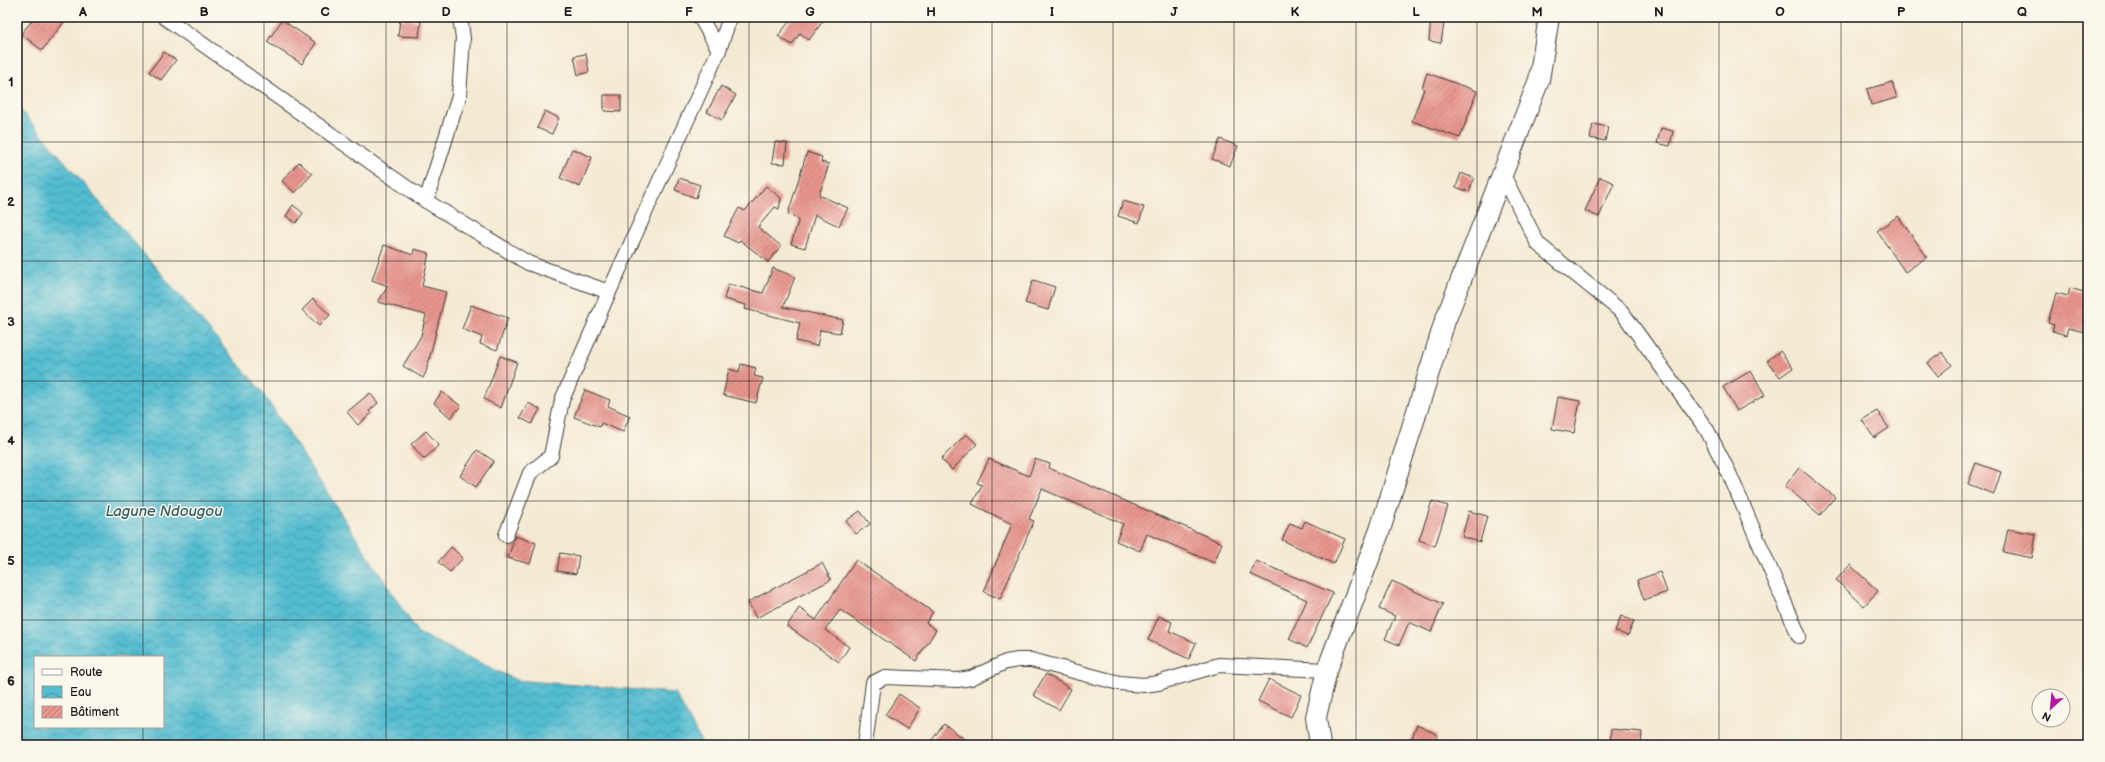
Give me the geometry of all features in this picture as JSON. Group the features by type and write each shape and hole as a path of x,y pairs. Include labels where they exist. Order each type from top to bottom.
{"street":[{"path":"164,17 426,201 528,263 609,292"},
{"path":"426,201 459,96 463,38 460,17"},
{"path":"700,17 719,50"},
{"path":"506,534 530,473 551,456 562,400 609,292 719,50 730,17"},
{"path":"1320,745 1316,717 1327,670 1380,530 1445,321 1503,176 1539,80 1549,17"},
{"path":"1503,176 1538,244 1622,312 1707,430 1729,473 1799,636"},
{"path":"865,745 873,683 885,676 958,680 971,678 1006,662 1030,660 1119,683 1144,685 1158,683 1219,664 1327,670"}],"water":[{"name":"Lagune Ndougou","path":"17,106 260,389 418,633 516,680 675,693 703,745 17,745"}],"building":[{"path":"35,17 68,17 42,50 21,34"},
{"path":"793,17 826,17 809,40 800,33 792,45 778,36"},
{"path":"1431,17 1445,17 1441,43 1429,41"},
{"path":"400,19 421,21 419,37 398,36"},
{"path":"282,20 316,43 302,64 267,42"},
{"path":"164,52 176,60 161,80 149,72"},
{"path":"586,54 589,72 578,75 574,56"},
{"path":"1427,73 1477,91 1460,138 1412,121 1424,89 1422,88"},
{"path":"1892,82 1897,98 1871,105 1867,89"},
{"path":"721,86 736,95 722,120 707,112"},
{"path":"604,95 621,95 621,112 604,111"},
{"path":"545,111 559,118 552,134 537,128"},
{"path":"1593,124 1608,127 1605,141 1590,138"},
{"path":"1661,128 1673,131 1670,146 1657,143"},
{"path":"1220,139 1238,146 1230,166 1212,159"},
{"path":"775,142 787,143 785,164 772,163"},
{"path":"572,149 592,157 580,187 560,178"},
{"path":"807,152 822,157 821,162 829,164 819,195 848,208 839,226 815,215 805,248 791,244 799,219 788,214"},
{"path":"299,162 312,174 295,193 282,181"},
{"path":"1461,173 1474,178 1469,192 1456,187"},
{"path":"1600,177 1614,183 1599,217 1585,211"},
{"path":"679,178 700,185 696,198 675,190"},
{"path":"766,186 781,198 779,209 775,207 758,227 781,246 768,262 740,240 738,243 724,236 739,208 745,211"},
{"path":"1123,201 1144,207 1139,223 1118,216"},
{"path":"293,205 303,213 296,223 286,216"},
{"path":"1898,216 1927,257 1905,272 1877,231"},
{"path":"384,245 413,255 414,249 429,253 422,286 446,292 426,372 423,378 403,366 421,336 426,315 378,302 388,286 372,280"},
{"path":"773,268 795,277 783,307 843,320 840,333 820,330 817,346 796,341 800,323 745,309 746,305 724,299 728,284 763,293"},
{"path":"1033,280 1055,287 1048,310 1025,303"},
{"path":"2070,288 2087,293 2085,300 2088,301 2088,333 2068,328 2066,335 2052,331 2054,325 2048,323 2056,293 2068,296"},
{"path":"313,299 330,315 319,326 302,310"},
{"path":"471,305 508,318 497,350 480,344 482,337 462,329"},
{"path":"1780,351 1793,368 1780,377 1767,361"},
{"path":"1942,352 1952,365 1938,376 1928,363"},
{"path":"500,356 517,362 501,408 484,399"},
{"path":"741,364 756,368 754,376 763,378 756,403 723,395 729,369 739,372"},
{"path":"1751,371 1765,395 1737,411 1723,387"},
{"path":"585,390 610,400 608,406 630,416 623,432 601,423 600,427 574,417"},
{"path":"442,392 461,406 451,418 434,403"},
{"path":"370,393 378,403 369,411 371,414 358,425 347,412"},
{"path":"1558,397 1580,401 1574,433 1552,429"},
{"path":"528,403 540,409 532,424 520,418"},
{"path":"1877,411 1889,428 1874,438 1862,420"},
{"path":"426,431 439,445 424,459 411,444"},
{"path":"966,434 977,444 952,470 941,459"},
{"path":"477,450 494,461 476,487 460,476"},
{"path":"989,459 1029,476 1035,459 1050,464 1049,468 1222,543 1214,563 1147,534 1140,551 1116,541 1123,524 1042,489 1029,519 1034,521 1000,599 984,592 1012,524 972,504 982,485 977,483"},
{"path":"1976,463 2001,472 1994,494 1968,484"},
{"path":"1799,468 1835,497 1820,515 1785,486"},
{"path":"1432,501 1448,506 1435,546 1419,540"},
{"path":"860,511 870,524 856,534 846,521"},
{"path":"1469,511 1487,516 1480,542 1462,537"},
{"path":"1305,521 1345,539 1334,564 1282,540 1290,523 1302,528"},
{"path":"2008,529 2036,534 2032,558 2003,552"},
{"path":"515,536 536,543 530,564 508,558"},
{"path":"451,547 463,558 450,572 438,562"},
{"path":"560,553 579,556 576,574 557,571"},
{"path":"856,560 933,612 926,623 936,630 916,661 840,610 825,630 849,647 839,662 787,626 799,608 816,620"},
{"path":"1256,561 1333,593 1307,648 1289,639 1307,600 1250,574"},
{"path":"822,563 831,580 756,618 748,602"},
{"path":"1850,565 1878,591 1864,606 1836,580"},
{"path":"1660,572 1667,592 1644,600 1637,580"},
{"path":"1392,581 1443,604 1431,632 1409,622 1399,645 1385,639 1395,616 1379,609"},
{"path":"1159,616 1172,622 1169,631 1196,643 1189,659 1148,640"},
{"path":"1621,616 1634,621 1628,636 1615,631"},
{"path":"1046,674 1071,689 1059,710 1033,695"},
{"path":"1269,679 1301,695 1291,717 1258,701"},
{"path":"899,694 920,708 907,729 885,715"},
{"path":"944,724 973,745 928,745"},
{"path":"1417,725 1438,735 1434,745 1409,745"},
{"path":"1611,729 1642,732 1641,745 1610,745"}]}
